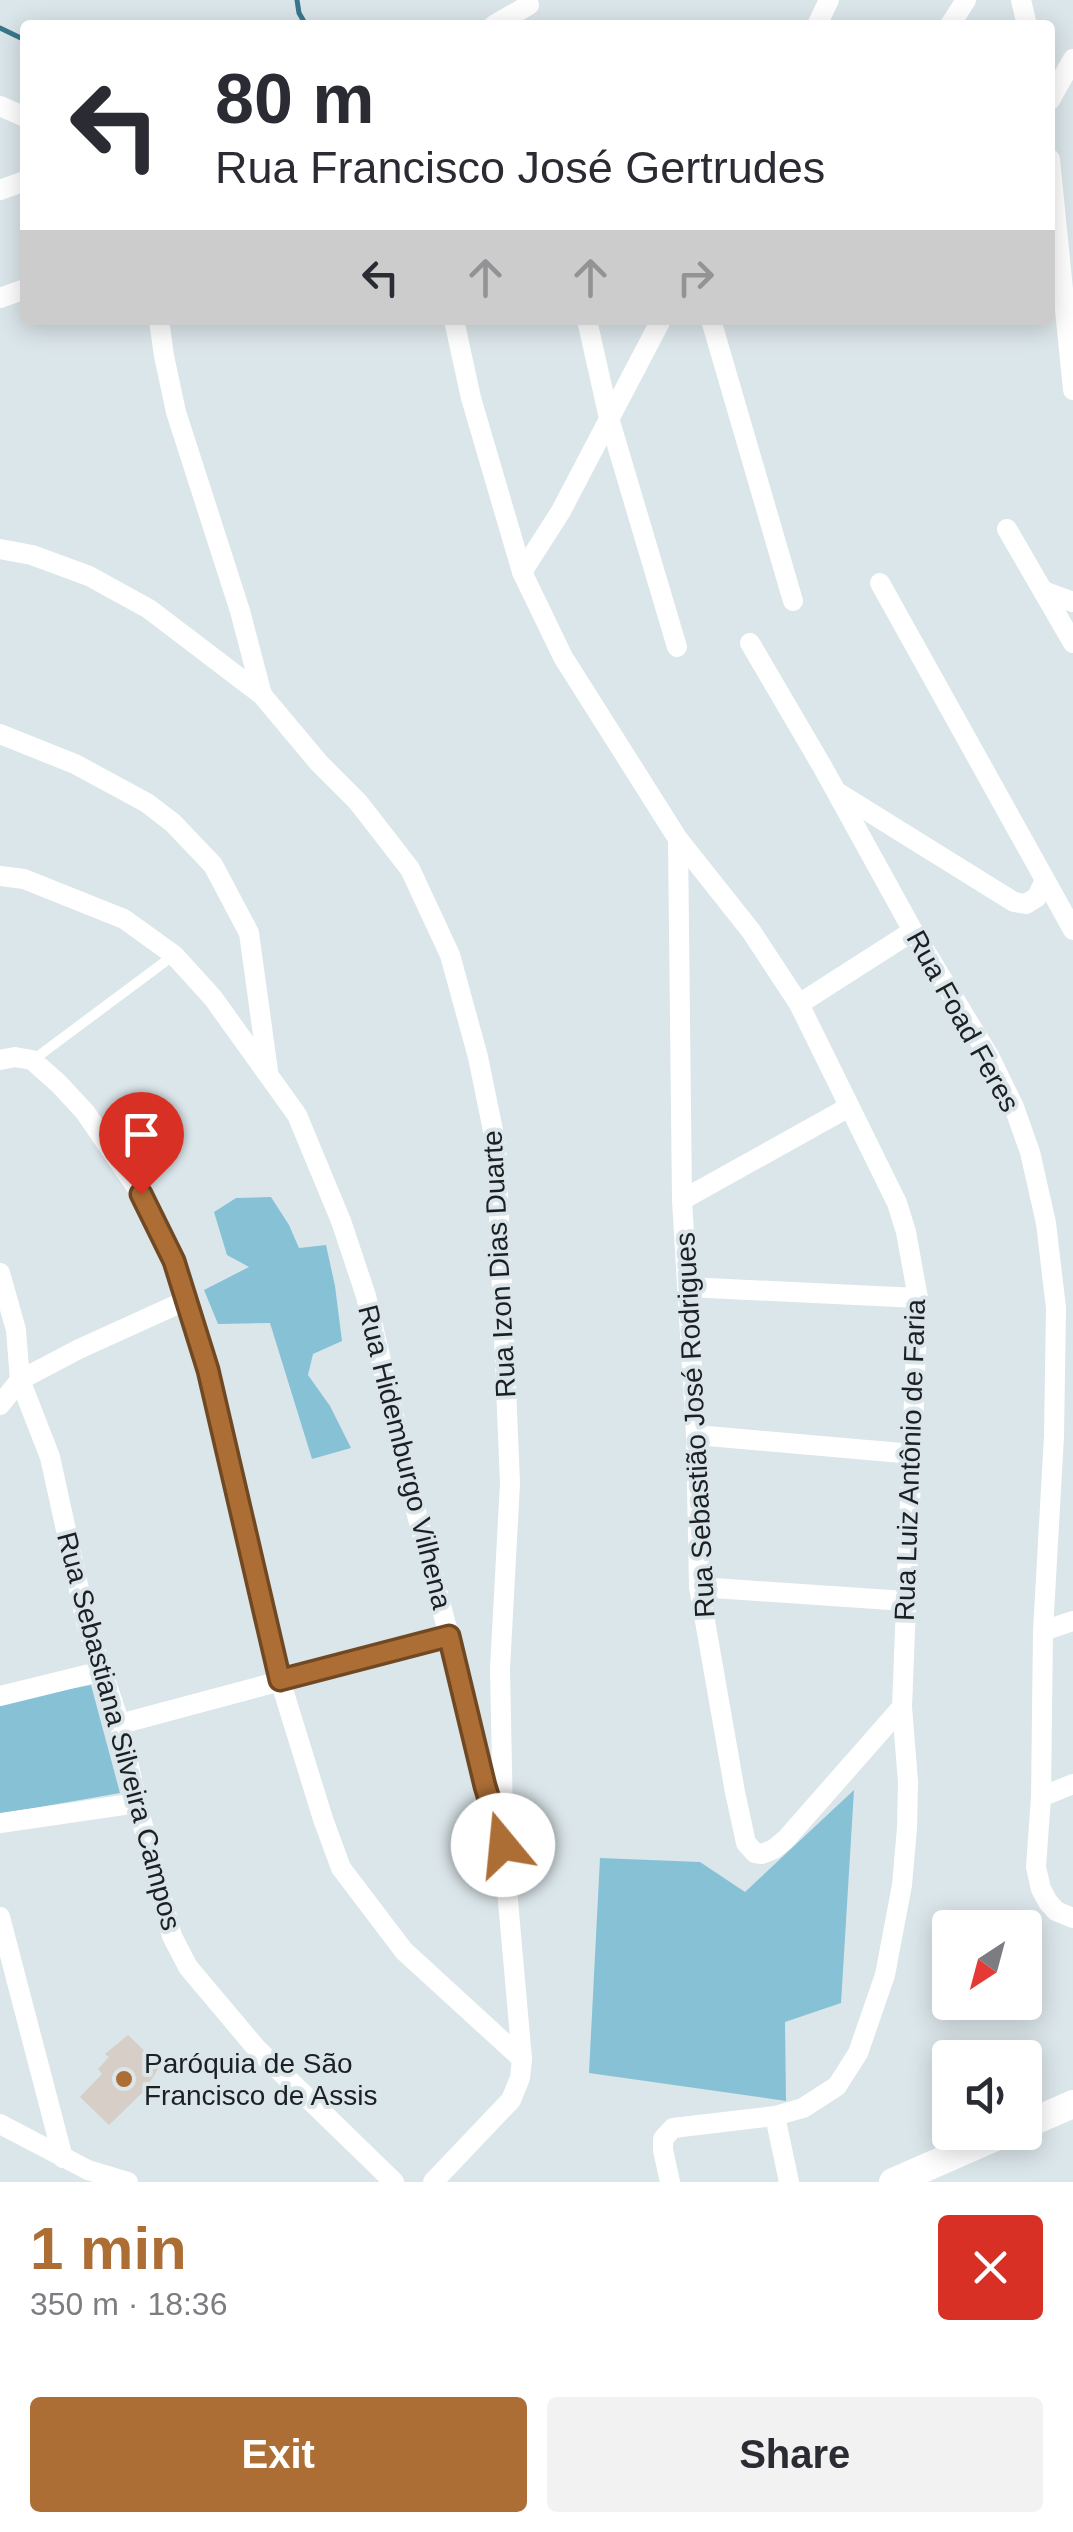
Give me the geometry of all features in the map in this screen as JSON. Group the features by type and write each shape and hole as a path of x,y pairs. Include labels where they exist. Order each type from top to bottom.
{"street":[{"path":"503,20 532,3"},
{"path":"1055,91 1073,59"},
{"path":"1055,209 1073,390"},
{"path":"160,325 176,412 262,695"},
{"name":"Rua Luiz Antônio de Faria","path":"455,325 471,398 522,572 562,658 678,839 752,931 799,1004 896,1203 906,1232 918,1298 904,1602 902,1707 907,1828 886,1975 858,2053 837,2086 803,2108 776,2116 673,2128 663,2139 670,2182"},
{"path":"588,325 610,418 677,646"},
{"path":"522,572 561,511 658,325"},
{"path":"712,325 792,601"},
{"path":"1007,529 1073,643"},
{"name":"Rua Izon Dias Duarte","path":"0,549 32,555 89,576 149,609 262,695 358,802 410,869 450,955 478,1057 496,1145 510,1482 500,1669 503,1845"},
{"path":"880,583 1071,922"},
{"path":"1043,591 1073,602"},
{"name":"Rua Foad Feres","path":"750,644 989,1056 1030,1152 1046,1223 1064,1434 1044,1631 1036,1867 1041,1889 1065,1914"},
{"path":"0,734 75,764 148,803 174,823 212,865 249,933 268,1073"},
{"path":"836,790 1014,902 1026,904 1037,897 1045,880"},
{"name":"Rua Sebastião José Rodrigues","path":"678,839 682,1200 696,1435 699,1588 746,1843 762,1854 786,1839 902,1707"},
{"name":"Rua Hidemburgo Vilhena","path":"0,876 24,880 124,919 174,955 213,998 297,1115 341,1221 366,1296 416,1512 503,1845 522,2059 511,2100 434,2182"},
{"path":"799,1004 913,930"},
{"path":"0,1060 32,1060 85,1112 141,1194 174,1261 208,1370 280,1680 341,1868 404,1951 522,2059"},
{"path":"682,1200 849,1107"},
{"name":"Rua Sebastiana Silveira Campos","path":"1,1284 16,1330 20,1380 50,1457 87,1626 120,1724 172,1936 188,1967 257,2048 394,2182"},
{"path":"688,1287 918,1298"},
{"path":"0,1405 20,1380 187,1300"},
{"path":"696,1435 913,1454"},
{"path":"699,1588 904,1602"},
{"path":"1044,1631 1073,1621"},
{"path":"120,1724 449,1636"},
{"path":"0,1696 102,1671"},
{"path":"1041,1797 1073,1784"},
{"path":"0,1823 137,1803"},
{"path":"0,1917 63,2158"},
{"path":"1042,2118 1073,2104"},
{"path":"776,2116 789,2182"},
{"path":"0,2124 88,2170 128,2182"},
{"path":"893,2182 966,2150"}],"lane":[{"path":"32,1060 174,955"}],"shaded area":[{"path":"271,1197 299,1248 326,1245 335,1286 342,1341 313,1354 308,1375 330,1406 351,1448 312,1459 270,1323 218,1324 204,1290 249,1267 227,1255 214,1212 236,1198"},
{"path":"91,1685 120,1793 0,1814 0,1702"},
{"path":"854,1790 841,2003 785,2022 786,2101 589,2073 600,1858 700,1862 745,1892"}],"building":[{"name":"Paróquia de São Francisco de Assis","path":"128,2035 160,2066 144,2091 109,2125 80,2097 102,2074 98,2069 109,2057 105,2054"}],"waterway":[{"path":"297,0 303,20"},
{"path":"0,28 20,38"}],"place":[{"name":"Paróquia de São Francisco de Assis","path":"124,2079"}],"route":[{"path":"141,1194 174,1261 208,1370 280,1680 449,1636 503,1845"}]}
